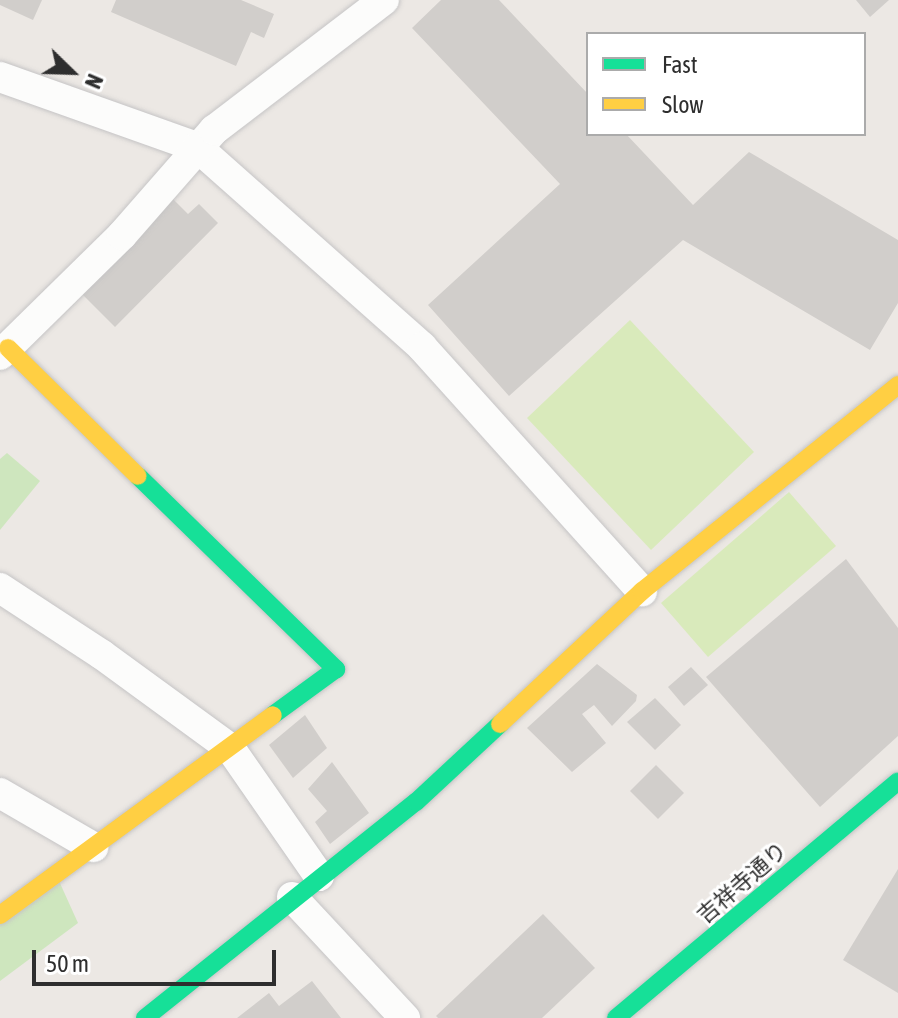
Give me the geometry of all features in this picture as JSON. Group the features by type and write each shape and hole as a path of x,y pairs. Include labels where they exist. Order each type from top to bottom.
{"street":[{"path":"0,915 336,669 4,352 122,235 197,147 242,106 384,0"},
{"path":"0,77 197,147 422,347 642,591"},
{"path":"145,1018 292,897 416,802 642,591 898,385"},
{"path":"0,588 101,654 230,748 319,876"},
{"name":"吉祥寺通り","path":"616,1018 676,971 898,781"},
{"path":"0,793 93,847"},
{"path":"292,897 405,1018"}],"green space":[{"path":"630,320 754,452 651,550 527,418"},
{"path":"7,453 40,481 0,530 0,459"},
{"path":"789,492 836,546 708,657 661,603"},
{"path":"59,881 78,923 0,981 0,923"}],"building":[{"path":"0,0 42,0 33,20 0,5"},
{"path":"116,0 241,0 274,14 264,38 251,32 236,66 111,12"},
{"path":"441,0 499,0 586,92 586,136 628,136 693,205 749,152 898,240 898,303 870,350 683,240 509,396 428,305 560,184 412,28"},
{"path":"856,0 889,0 870,17"},
{"path":"173,199 188,214 199,204 218,223 115,327 80,292"},
{"path":"846,559 898,628 898,736 820,807 706,677"},
{"path":"597,664 637,695 636,701 612,726 594,705 582,714 606,743 572,772 527,728"},
{"path":"691,667 708,685 684,706 668,687"},
{"path":"655,698 681,725 655,750 627,722"},
{"path":"305,715 327,748 293,778 269,745"},
{"path":"332,762 369,813 330,844 315,822 327,811 308,789"},
{"path":"656,765 684,793 658,819 630,791"},
{"path":"898,869 898,993 843,960"},
{"path":"543,914 595,968 542,1018 436,1016"},
{"path":"312,981 341,1018 237,1018 269,993 279,1006"}],"traffic: fast":[{"path":"138,476 336,669 273,715"},
{"path":"145,1018 416,802 500,724"},
{"path":"616,1018 898,781"}],"traffic: slow":[{"path":"8,348 138,476"},
{"path":"500,724 642,591 898,385"},
{"path":"0,915 273,715"}]}
